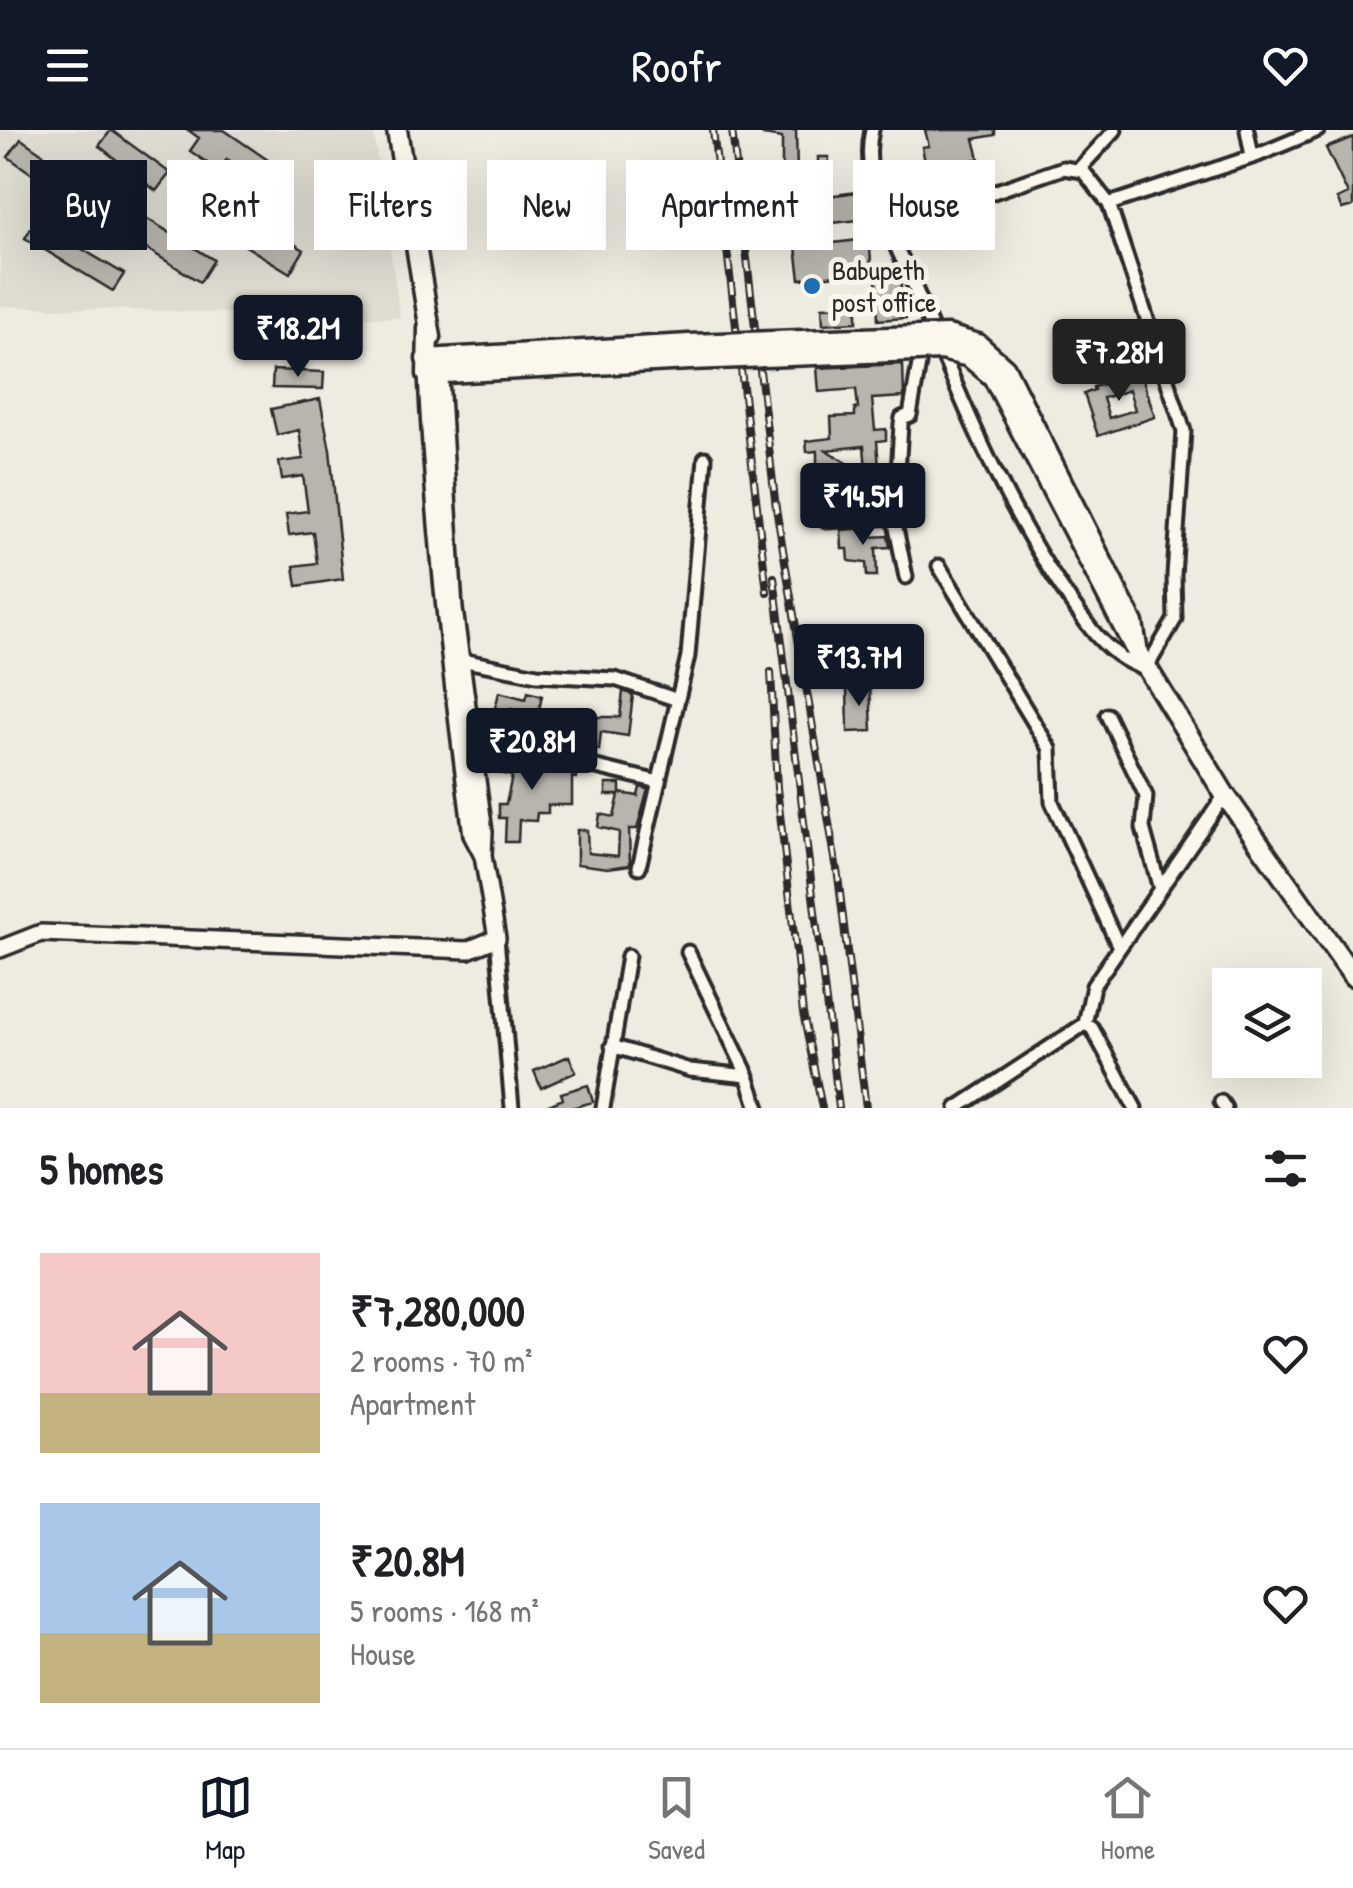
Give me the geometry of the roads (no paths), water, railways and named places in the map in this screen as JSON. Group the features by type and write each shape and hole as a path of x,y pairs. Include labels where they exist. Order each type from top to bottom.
{"main road":[{"path":"398,130 433,366 690,352 942,350 969,356 992,377 1121,629 1226,795 1353,976"}],"street":[{"path":"871,160 872,130"},
{"path":"1079,169 1116,130"},
{"path":"1247,130 1252,156"},
{"path":"1109,204 1318,130"},
{"path":"899,250 987,456 1039,551 1092,630 1125,662 1142,661 1175,619 1174,575 1184,436 1109,204 1079,169 1062,168 995,191"},
{"path":"906,577 895,517 902,418 910,415 927,318"},
{"path":"433,366 454,608 484,832 483,856 497,938 512,1108"},
{"path":"433,366 433,508 472,835 483,856"},
{"path":"639,867 689,648 705,458"},
{"path":"826,520 895,517"},
{"path":"939,566 1050,749 1052,802 1119,948"},
{"path":"461,660 537,675 615,679 678,700"},
{"path":"1107,715 1143,788 1143,828 1160,889"},
{"path":"471,737 660,782"},
{"path":"957,1108 1084,1024 1091,989 1226,795"},
{"path":"0,949 41,934 468,950 497,938"},
{"path":"688,952 748,1076 758,1108"},
{"path":"603,1108 628,956"},
{"path":"1084,1024 1092,1028 1135,1108"},
{"path":"612,1046 690,1070 748,1076"}],"railway":[{"path":"713,130 767,592"},
{"path":"732,130 776,508 838,876 866,1108"},
{"path":"774,577 839,1108"},
{"path":"771,672 777,788 803,1013 822,1108"}],"place":[{"name":"Babupeth post office","path":"812,286"}]}
